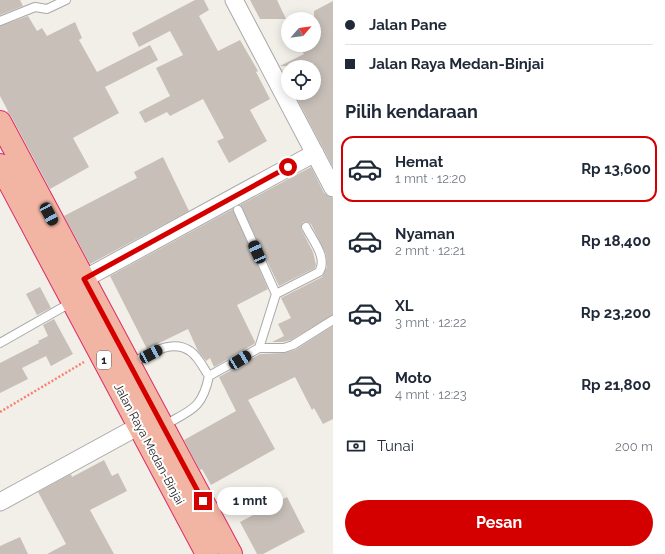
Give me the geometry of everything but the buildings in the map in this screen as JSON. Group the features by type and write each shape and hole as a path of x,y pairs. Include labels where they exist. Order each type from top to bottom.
{"highway":[{"name":"Jalan Raya Medan-Binjai","path":"0,122 163,426 200,518 207,554"},
{"name":"Jalan Raya Medan-Binjai","path":"0,165 139,426 200,518 231,554"}],"street":[{"path":"234,0 333,188"},
{"path":"84,279 315,153"},
{"path":"0,502 139,426"}],"lane":[{"path":"0,21 35,7 47,9 66,0"},
{"path":"238,210 276,294 260,348"},
{"path":"276,294 319,272 322,266 323,260 306,227"},
{"path":"0,343 73,302"},
{"path":"163,426 197,406 203,396 209,376 260,348 284,348 293,345 333,320"},
{"path":"130,365 162,348 178,346 191,352 209,376"}],"path":[{"path":"0,412 100,353"}],"route":[{"path":"203,501 84,279 288,167"}]}
